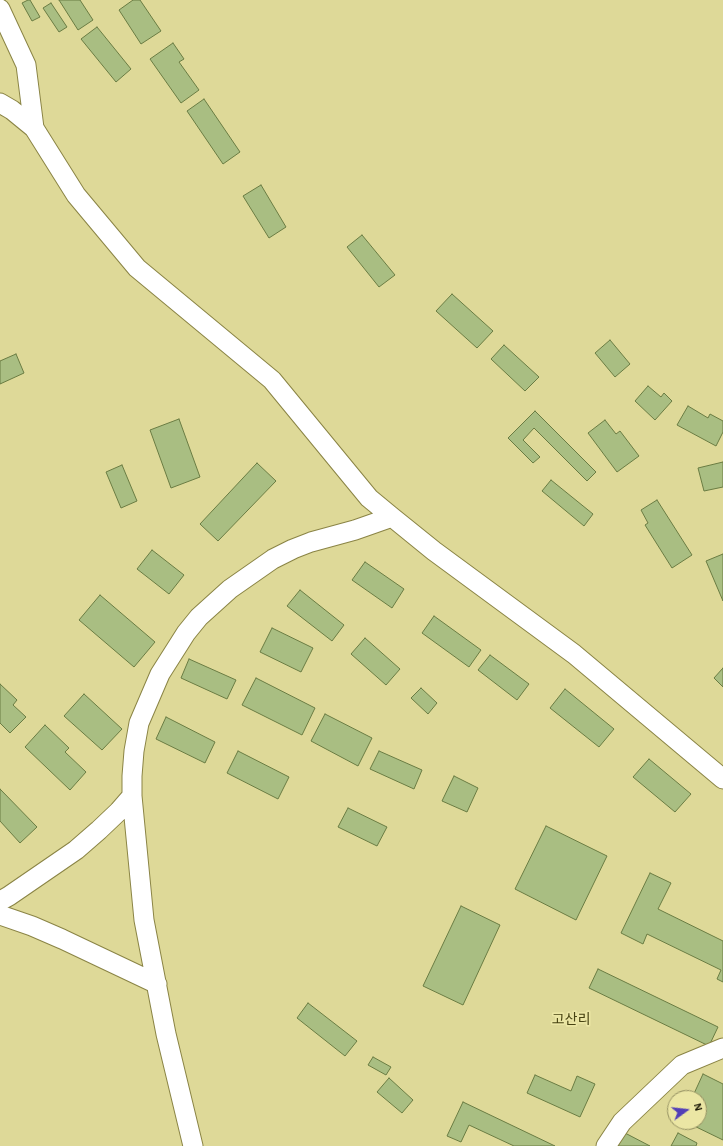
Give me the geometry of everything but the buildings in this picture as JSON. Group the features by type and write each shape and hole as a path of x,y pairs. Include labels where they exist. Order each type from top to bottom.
{"street":[{"path":"0,10 26,65 34,128"},
{"path":"0,103 12,110 34,128 76,194 137,268 272,380 369,498 434,551 574,654 723,779"},
{"path":"193,1146 166,1034 144,920 132,796 134,751 139,723 160,674 186,633 199,617 230,589 273,559 293,549 324,538 392,518"},
{"path":"0,901 76,850 114,816 132,796"},
{"path":"0,915 32,926 62,939 157,984"},
{"path":"606,1146 622,1122 682,1065 723,1048"}],"district":[{"name":"고산리","path":"571,1020"}]}
